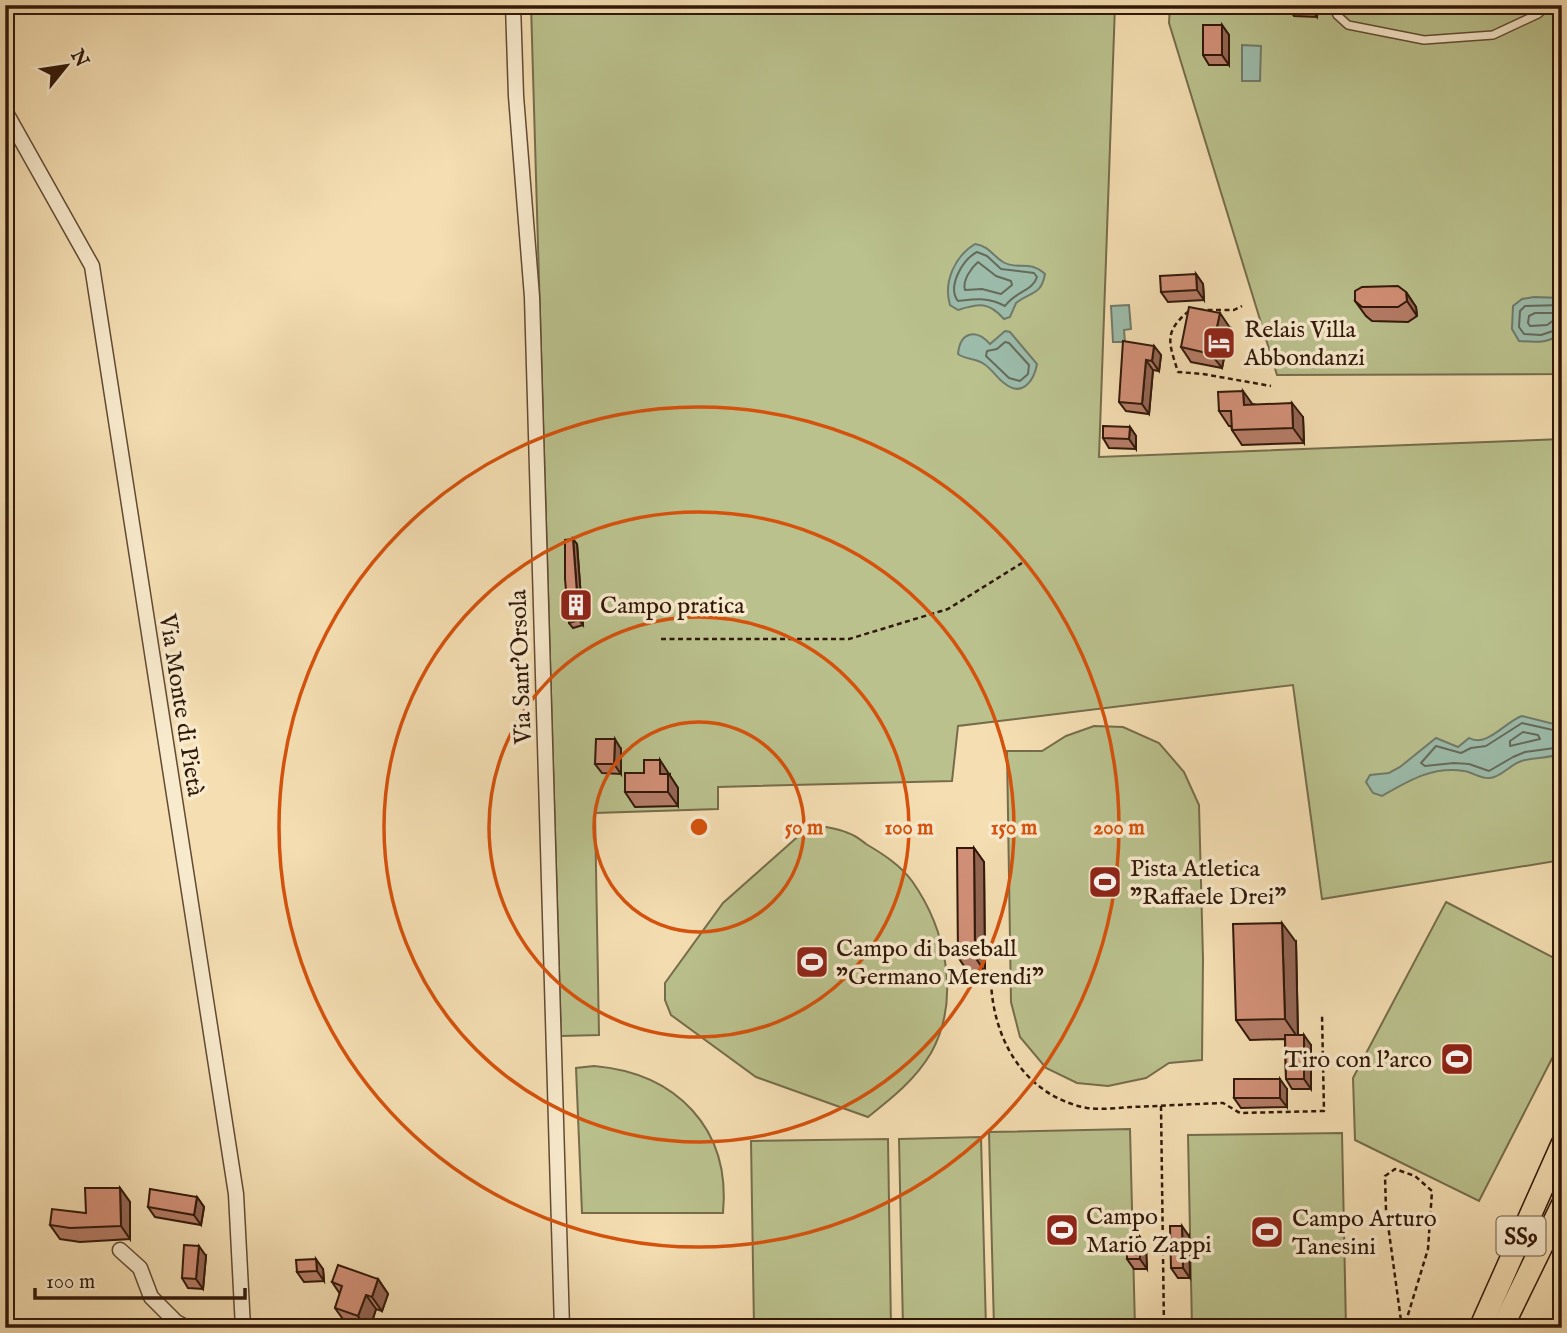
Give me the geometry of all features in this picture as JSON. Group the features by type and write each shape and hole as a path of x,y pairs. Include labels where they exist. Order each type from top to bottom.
{"main road":[{"name":"SS9","path":"1480,1328 1562,1144"},
{"name":"SS9","path":"1502,1328 1562,1205"}],"street":[{"name":"Via Sant'Orsola","path":"513,5 516,96 532,298 562,1328"},
{"name":"Via Monte di Pietà","path":"5,111 92,266 236,1194 243,1328"},
{"path":"120,1251 140,1268 151,1297 176,1322 187,1328"}],"lane":[{"path":"1333,5 1337,15 1348,24 1424,40 1493,35 1538,14 1549,5"}],"path":[{"path":"1242,306 1234,310 1190,310 1175,322 1170,344 1178,372 1271,386"},
{"path":"661,639 849,639 948,609 1022,563"},
{"path":"991,981 994,1014 1007,1048 1023,1071 1041,1088 1064,1101 1090,1109 1223,1103 1240,1113 1324,1111 1322,1014"},
{"path":"1161,1106 1164,1328"},
{"path":"1395,1169 1415,1176 1432,1191 1428,1249 1403,1328 1385,1188 1385,1176 1395,1169"}],"green space":[{"path":"531,5 1115,5 1099,457 1562,439 1562,860 1322,899 1293,685 958,726 952,781 718,787 718,809 595,813 599,1035 561,1036"},
{"path":"1170,5 1562,5 1562,374 1277,375 1169,23"},
{"name":"Pista Atletica \"Raffaele Drei\"","path":"1094,726 1123,727 1159,743 1184,772 1199,805 1203,959 1202,1060 1169,1063 1146,1078 1108,1086 1077,1083 1046,1068 1020,1037 1011,1002 1007,751 1042,751 1066,736"},
{"name":"Campo di baseball \"Germano Merendi\"","path":"812,824 853,835 891,860 907,875 934,921 946,965 945,1010 931,1053 910,1080 868,1117 756,1077 671,1015 665,1000 665,983 723,903"},
{"name":"Tiro con l'arco","path":"1446,902 1562,962 1562,1039 1479,1201 1355,1140 1353,1078"},
{"path":"594,1066 623,1071 650,1080 673,1093 692,1110 707,1131 718,1155 723,1183 723,1213 582,1213 576,1068"},
{"name":"Campo Mario Zappi","path":"1130,1129 1135,1328 994,1328 989,1132"},
{"name":"Campo Arturo Tanesini","path":"1342,1133 1346,1328 1192,1328 1188,1135"},
{"path":"981,1137 986,1328 903,1328 899,1139"},
{"path":"888,1139 891,1328 754,1328 751,1141"}],"water":[{"path":"1242,45 1261,46 1260,81 1242,81"},
{"path":"975,244 1008,264 1034,267 1045,274 1038,290 1016,303 1010,317 1004,319 994,309 984,306 958,310 950,305 948,287 952,270 962,255"},
{"path":"1562,298 1562,332 1547,340 1519,341 1512,329 1513,306 1522,299"},
{"path":"1129,305 1131,329 1124,330 1125,342 1113,342 1111,306"},
{"path":"1005,331 1010,332 1037,364 1030,381 1022,388 1010,387 984,364 958,354 965,337 974,334 990,344"},
{"path":"1522,716 1562,726 1561,753 1519,762 1498,776 1490,778 1464,771 1431,773 1411,780 1382,796 1373,793 1366,782 1370,775 1389,773 1400,767 1436,738 1458,747 1469,738 1476,740 1489,737"}],"building":[{"path":"1203,25 1222,25 1222,55 1203,55"},
{"path":"1196,274 1197,290 1161,292 1160,276"},
{"path":"1398,286 1406,292 1407,301 1398,307 1362,307 1355,301 1355,291 1362,287"},
{"path":"1189,307 1220,313 1211,354 1181,347"},
{"path":"1123,341 1154,346 1152,361 1146,360 1142,404 1119,402"},
{"path":"1243,391 1244,405 1292,403 1293,428 1232,430 1231,411 1219,411 1218,392"},
{"path":"1103,426 1130,427 1129,439 1103,438"},
{"name":"Campo pratica","path":"573,539 579,620 569,623 565,540"},
{"path":"596,739 615,739 614,764 595,764"},
{"path":"644,760 660,760 660,774 668,774 668,792 625,792 625,773 644,773"},
{"path":"957,848 974,848 975,957 958,957"},
{"path":"1282,923 1285,1019 1236,1020 1233,924"},
{"path":"1285,1035 1304,1035 1304,1079 1286,1079"},
{"path":"1234,1079 1280,1079 1280,1098 1234,1098"},
{"path":"85,1188 120,1188 121,1226 70,1228 50,1225 52,1209 86,1213"},
{"path":"150,1189 197,1197 194,1215 148,1207"},
{"path":"1170,1226 1182,1226 1183,1268 1171,1268"},
{"path":"1140,1237 1140,1259 1127,1259 1127,1238"},
{"path":"184,1245 199,1246 196,1279 182,1278"},
{"path":"316,1259 317,1271 297,1272 296,1260"},
{"path":"338,1265 378,1279 372,1297 366,1295 358,1316 335,1308 342,1286 332,1282"},
{"path":"638,1324 654,1324 654,1328 638,1328"}],"place":[{"name":"Relais Villa Abbondanzi","path":"1219,343"},
{"name":"Campo pratica","path":"576,605"},
{"name":"Pista Atletica \"Raffaele Drei\"","path":"1105,882"},
{"name":"Campo di baseball \"Germano Merendi\"","path":"812,962"},
{"name":"Tiro con l'arco","path":"1457,1059"},
{"name":"Campo Mario Zappi","path":"1062,1230"},
{"name":"Campo Arturo Tanesini","path":"1267,1232"}]}
